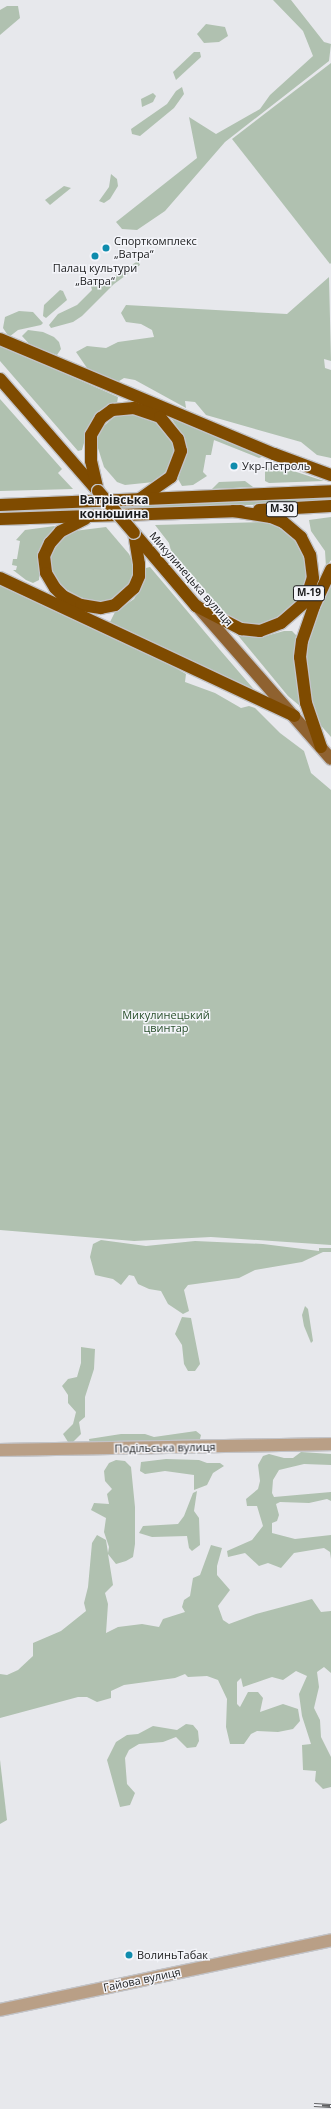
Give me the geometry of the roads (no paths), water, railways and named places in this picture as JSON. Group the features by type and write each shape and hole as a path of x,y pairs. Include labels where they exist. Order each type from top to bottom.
{"highway":[{"path":"0,339 274,454 331,475"},
{"name":"Микулинецька вулиця","path":"0,379 5,389 98,491 196,606"},
{"path":"98,491 91,460 91,435 101,418 112,410 122,407 134,408 160,417 178,439 180,451 171,477 140,499"},
{"name":"М-30","path":"0,505 331,491"},
{"name":"М-30","path":"233,511 331,506"},
{"name":"М-19","path":"0,520 233,511 271,517 294,529 310,555 313,578 305,602 292,615 281,623 260,631 240,629 196,606"},
{"path":"88,517 60,532 50,543 44,556 46,573 55,588 63,596 82,605 102,608 115,605 134,588 139,576 139,564 134,533"},
{"path":"321,747 306,703 300,657 302,641 314,606 331,570"},
{"path":"0,578 294,716"}],"main road":[{"name":"Микулинецька вулиця","path":"196,606 331,759"}],"street":[{"name":"Подільська вулиця","path":"0,1450 331,1444"},
{"name":"Гайова вулиця","path":"0,2010 331,1940"}],"railway":[{"path":"314,2105 331,2106"}],"place":[{"name":"Спорткомплекс „Ватра“","path":"106,248"},
{"name":"Палац культури „Ватра“","path":"95,256"},
{"name":"Укр-Петроль","path":"234,466"},
{"name":"ВолиньТабак","path":"129,1955"}],"district":[{"name":"Ватрівська конюшина","path":"114,507"}],"park label":[{"name":"Микулинецький цвинтар","path":"166,1022"}]}
